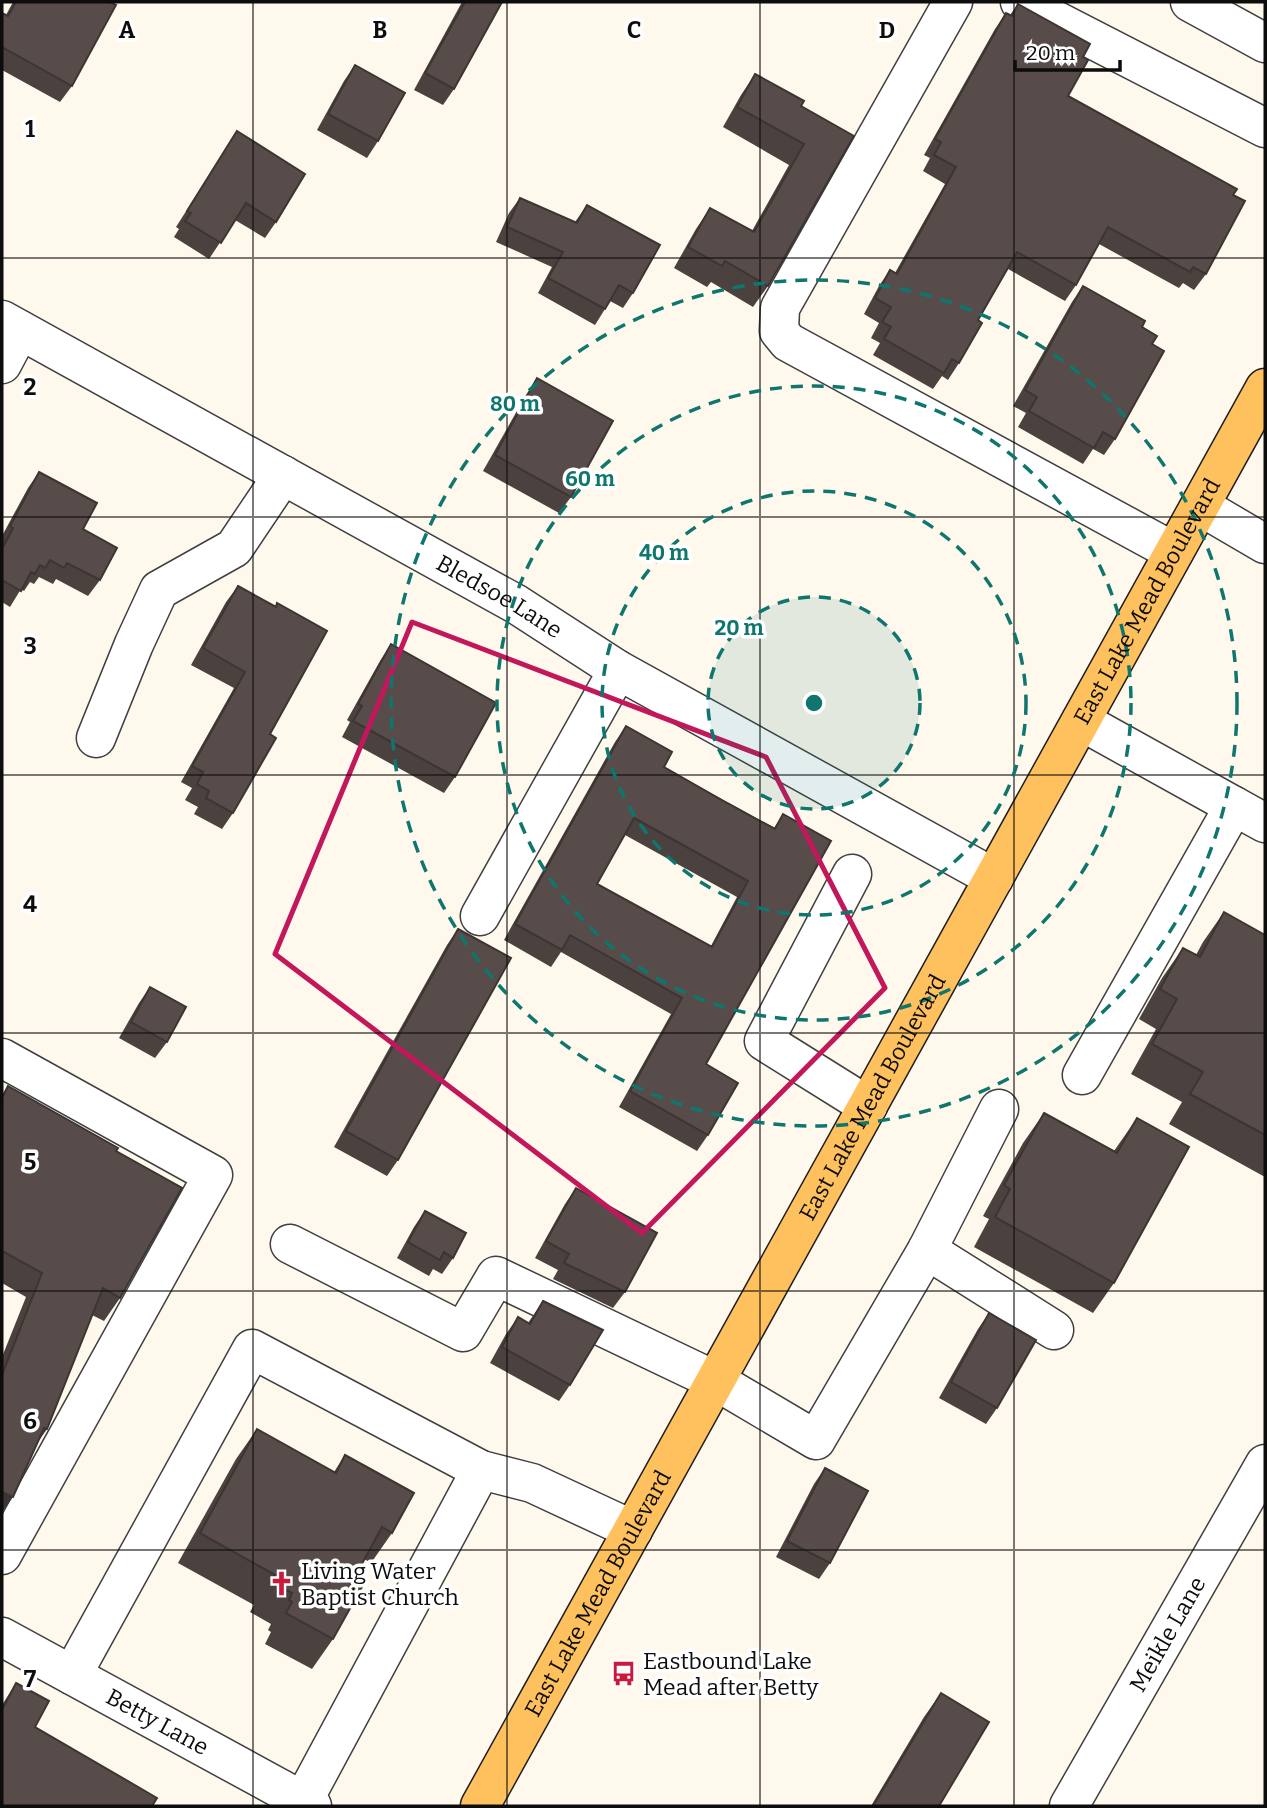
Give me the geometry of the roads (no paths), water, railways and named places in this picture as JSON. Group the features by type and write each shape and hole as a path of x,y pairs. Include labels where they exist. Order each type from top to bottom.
{"main road":[{"name":"East Lake Mead Boulevard","path":"480,1806 1265,388"}],"street":[{"path":"953,2 780,308 779,331 788,342 1174,552"},
{"path":"1020,2 1265,128"},
{"path":"1190,2 1265,43"},
{"path":"2,364 11,325"},
{"name":"Bledsoe Lane","path":"11,325 516,604 618,670 994,878"},
{"path":"96,738 159,590 234,548 283,475"},
{"path":"1200,506 1265,544"},
{"path":"480,916 618,670"},
{"path":"1081,721 1250,814 1082,1075"},
{"path":"852,874 764,1041 868,1106"},
{"path":"2,1058 213,1175 2,1555"},
{"path":"290,1244 463,1332 496,1276 716,1381 816,1440 927,1250 999,1109"},
{"path":"927,1250 1054,1330"},
{"path":"72,1675 252,1349 481,1470 532,1483 633,1530"},
{"name":"Meikle Lane","path":"1069,1806 1253,1513 1265,1464"},
{"path":"308,1804 481,1470"},
{"name":"Betty Lane","path":"2,1637 308,1804"}],"place":[{"name":"Living Water Baptist Church","path":"281,1584"},
{"name":"Eastbound Lake Mead after Betty","path":"623,1674"}]}
